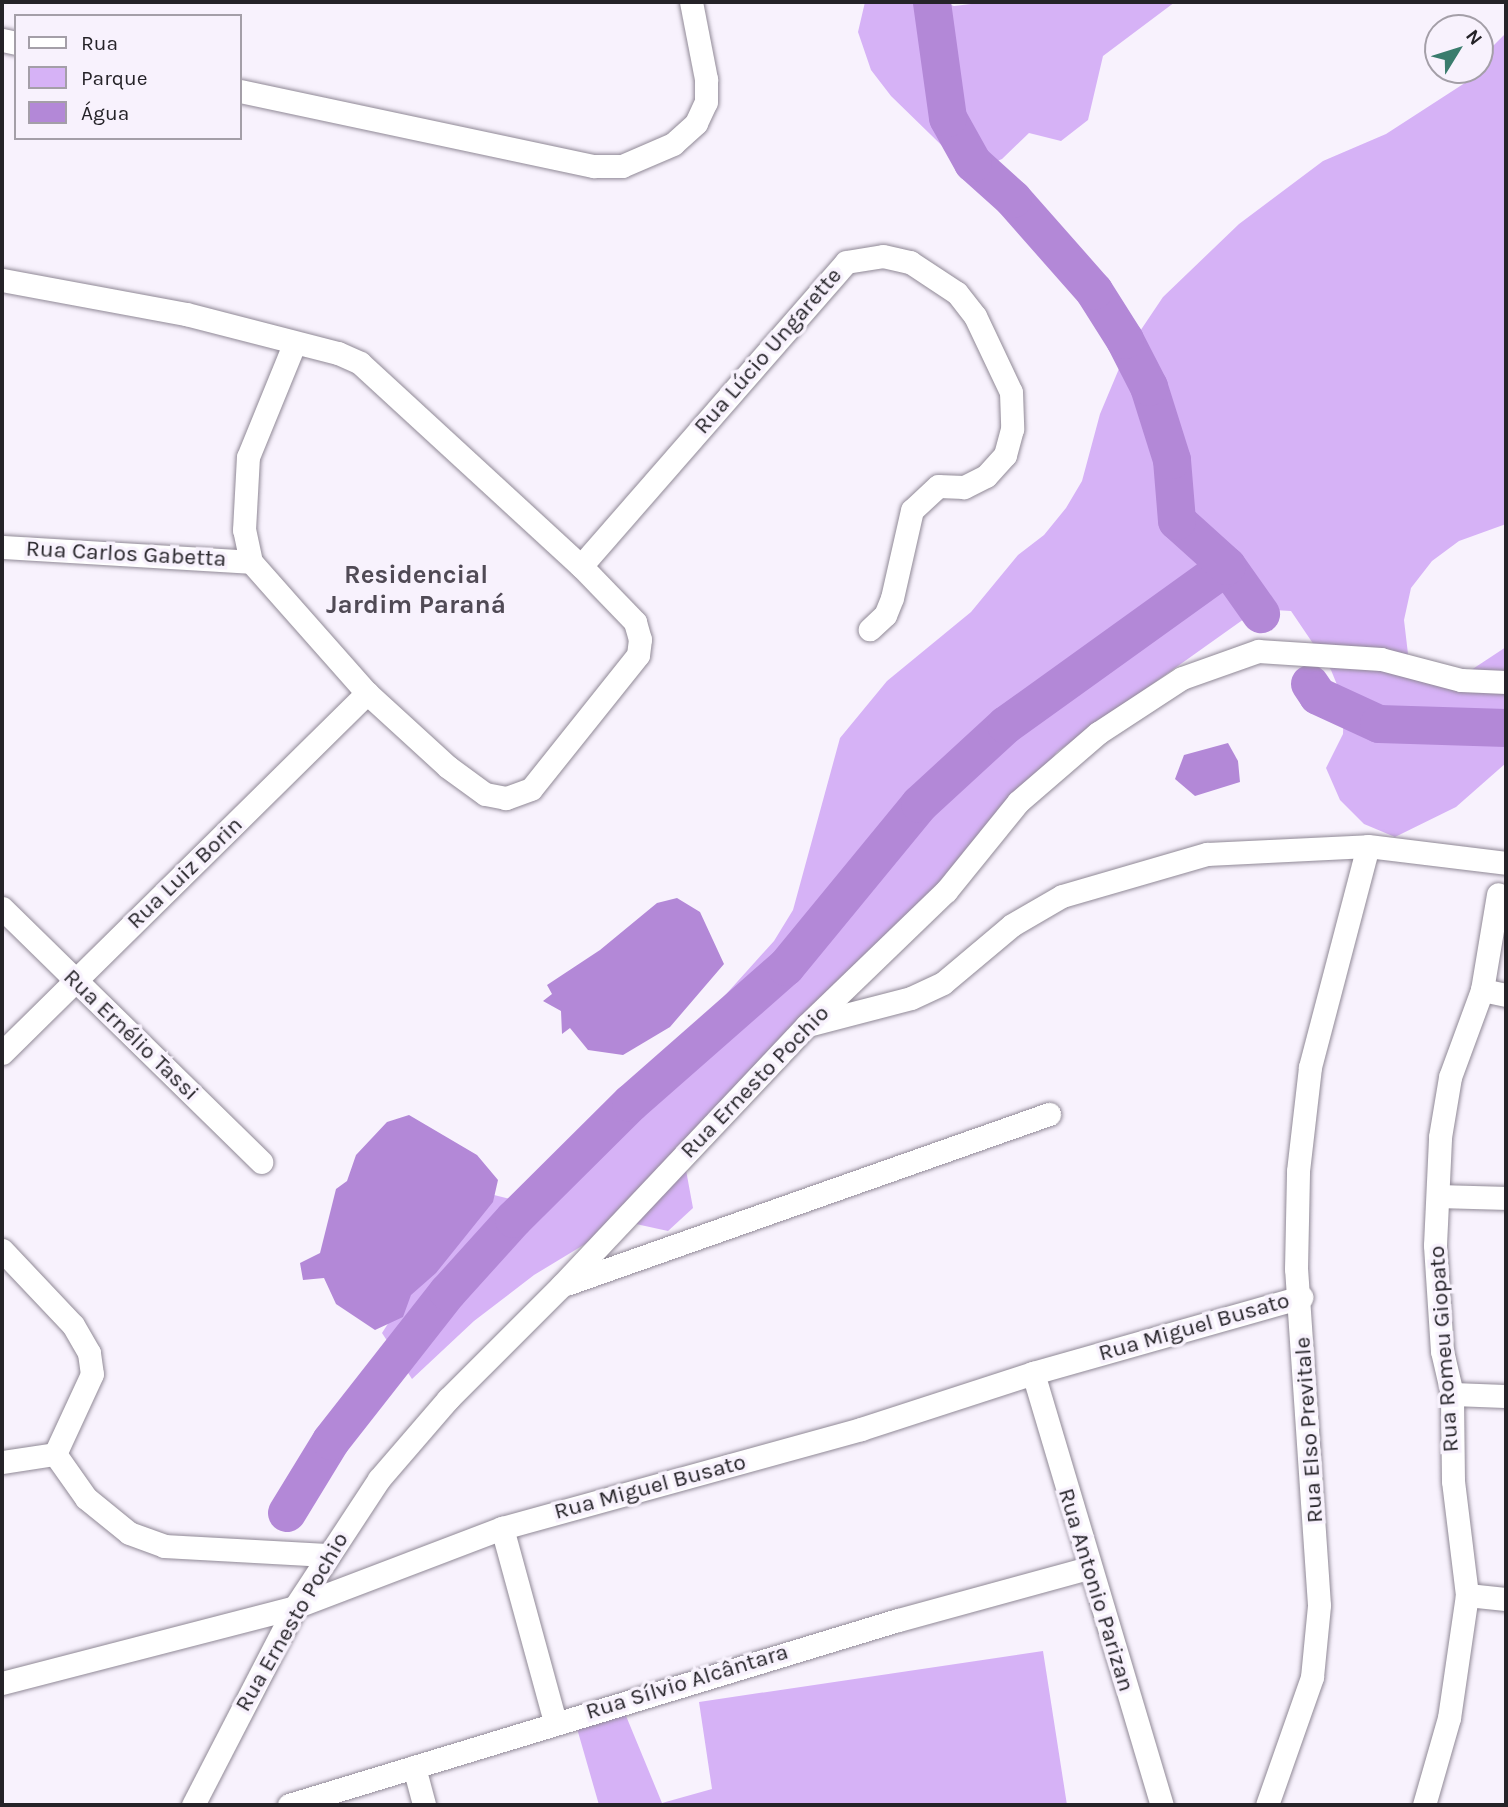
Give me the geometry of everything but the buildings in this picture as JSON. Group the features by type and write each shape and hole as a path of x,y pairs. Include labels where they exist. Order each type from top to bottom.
{"street":[{"path":"242,91 594,166 622,166 673,144 696,123 706,102 706,79 691,2"},
{"name":"Rua Lúcio Ungarette","path":"581,566 846,262 866,256 910,262 957,293 975,316 1011,392 1012,429 1004,454 986,476 964,488 938,486 912,510 892,598 885,615 870,629"},
{"path":"2,281 186,314 294,344 360,363 581,566 635,622 638,655 531,789 506,798 485,794 448,767 367,693 251,562 244,530 248,457 294,344"},
{"name":"Rua Carlos Gabetta","path":"2,547 251,562"},
{"name":"Rua Ernesto Pochio","path":"193,1805 295,1607 379,1479 448,1399 562,1285 807,1026 946,891 1018,802 1098,733 1182,678 1258,651 1381,659 1461,680 1506,682"},
{"name":"Rua Luiz Borin","path":"2,1053 367,693"},
{"path":"807,1026 911,998 943,983 1012,925 1062,896 1208,855 1368,846 1499,862 1506,844"},
{"name":"Rua Elso Previtale","path":"1267,1805 1312,1676 1319,1605 1301,1297 1296,1269 1298,1171 1310,1067 1368,846"},
{"name":"Rua Romeu Giopato","path":"1424,1805 1449,1718 1467,1595 1453,1481 1452,1394 1442,1352 1436,1258 1440,1137 1450,1077 1482,990 1498,894"},
{"name":"Rua Ernélio Tassi","path":"2,908 261,1162"},
{"path":"1482,990 1506,995"},
{"path":"562,1285 1049,1114"},
{"path":"1440,1196 1506,1198"},
{"path":"2,1250 73,1325 89,1353 92,1374 86,1393 55,1454"},
{"name":"Rua Miguel Busato","path":"2,1683 295,1607 502,1528 861,1429 1033,1373 1301,1297"},
{"name":"Rua Antonio Parizan","path":"1033,1373 1088,1568 1162,1805"},
{"path":"1452,1394 1506,1396"},
{"path":"2,1462 55,1454"},
{"path":"55,1454 86,1498 129,1533 164,1546 327,1555"},
{"path":"502,1528 555,1722"},
{"name":"Rua Sílvio Alcântara","path":"289,1805 555,1722 1088,1568"},
{"path":"1467,1595 1506,1599"},
{"path":"414,1766 424,1805"}],"green space":[{"path":"865,2 942,2 954,6 988,2 1175,2 1103,56 1088,120 1061,141 1029,133 1002,159 970,173 891,96 871,70 858,32"},
{"path":"1506,33 1506,524 1459,541 1432,561 1411,588 1404,620 1408,654 1428,680 1462,676 1506,647 1506,763 1456,807 1395,837 1364,824 1340,800 1326,768 1343,734 1344,702 1331,670 1291,611 1258,609 1057,752 1009,814 681,1143 693,1208 668,1231 636,1224 605,1232 534,1275 474,1321 412,1379 382,1333 421,1272 494,1195 526,1203 559,1198 566,1166 582,1139 657,1071 774,941 793,910 840,738 887,681 971,612 1018,555 1044,535 1066,508 1082,481 1100,414 1126,352 1163,297 1239,224 1323,161 1386,134 1463,84 1494,84 1494,45"},
{"path":"1043,1651 1067,1805 599,1805 576,1725 624,1711 662,1803 712,1789 699,1702"}],"water":[{"path":"1228,743 1238,761 1240,782 1195,796 1175,779 1184,755"},
{"path":"677,898 700,912 724,964 670,1027 623,1055 588,1050 570,1028 562,1034 561,1011 543,1001 552,994 547,985 600,950 657,903"},
{"path":"409,1115 477,1155 498,1180 493,1202 436,1273 411,1295 403,1317 375,1330 336,1304 324,1278 303,1280 300,1263 320,1253 336,1189 347,1181 356,1155 387,1122"}],"waterway":[{"path":"287,1513 331,1441 448,1292 514,1219 631,1103 786,967 920,804 1006,725 1227,566 1177,521 1172,460 1149,387 1125,340 1094,291 1013,199 973,163 948,118 932,2"},
{"path":"1227,566 1261,614"},
{"path":"1310,684 1318,696 1379,724 1506,728"}],"district":[{"name":"Residencial Jardim Paraná","path":"416,590"}]}
